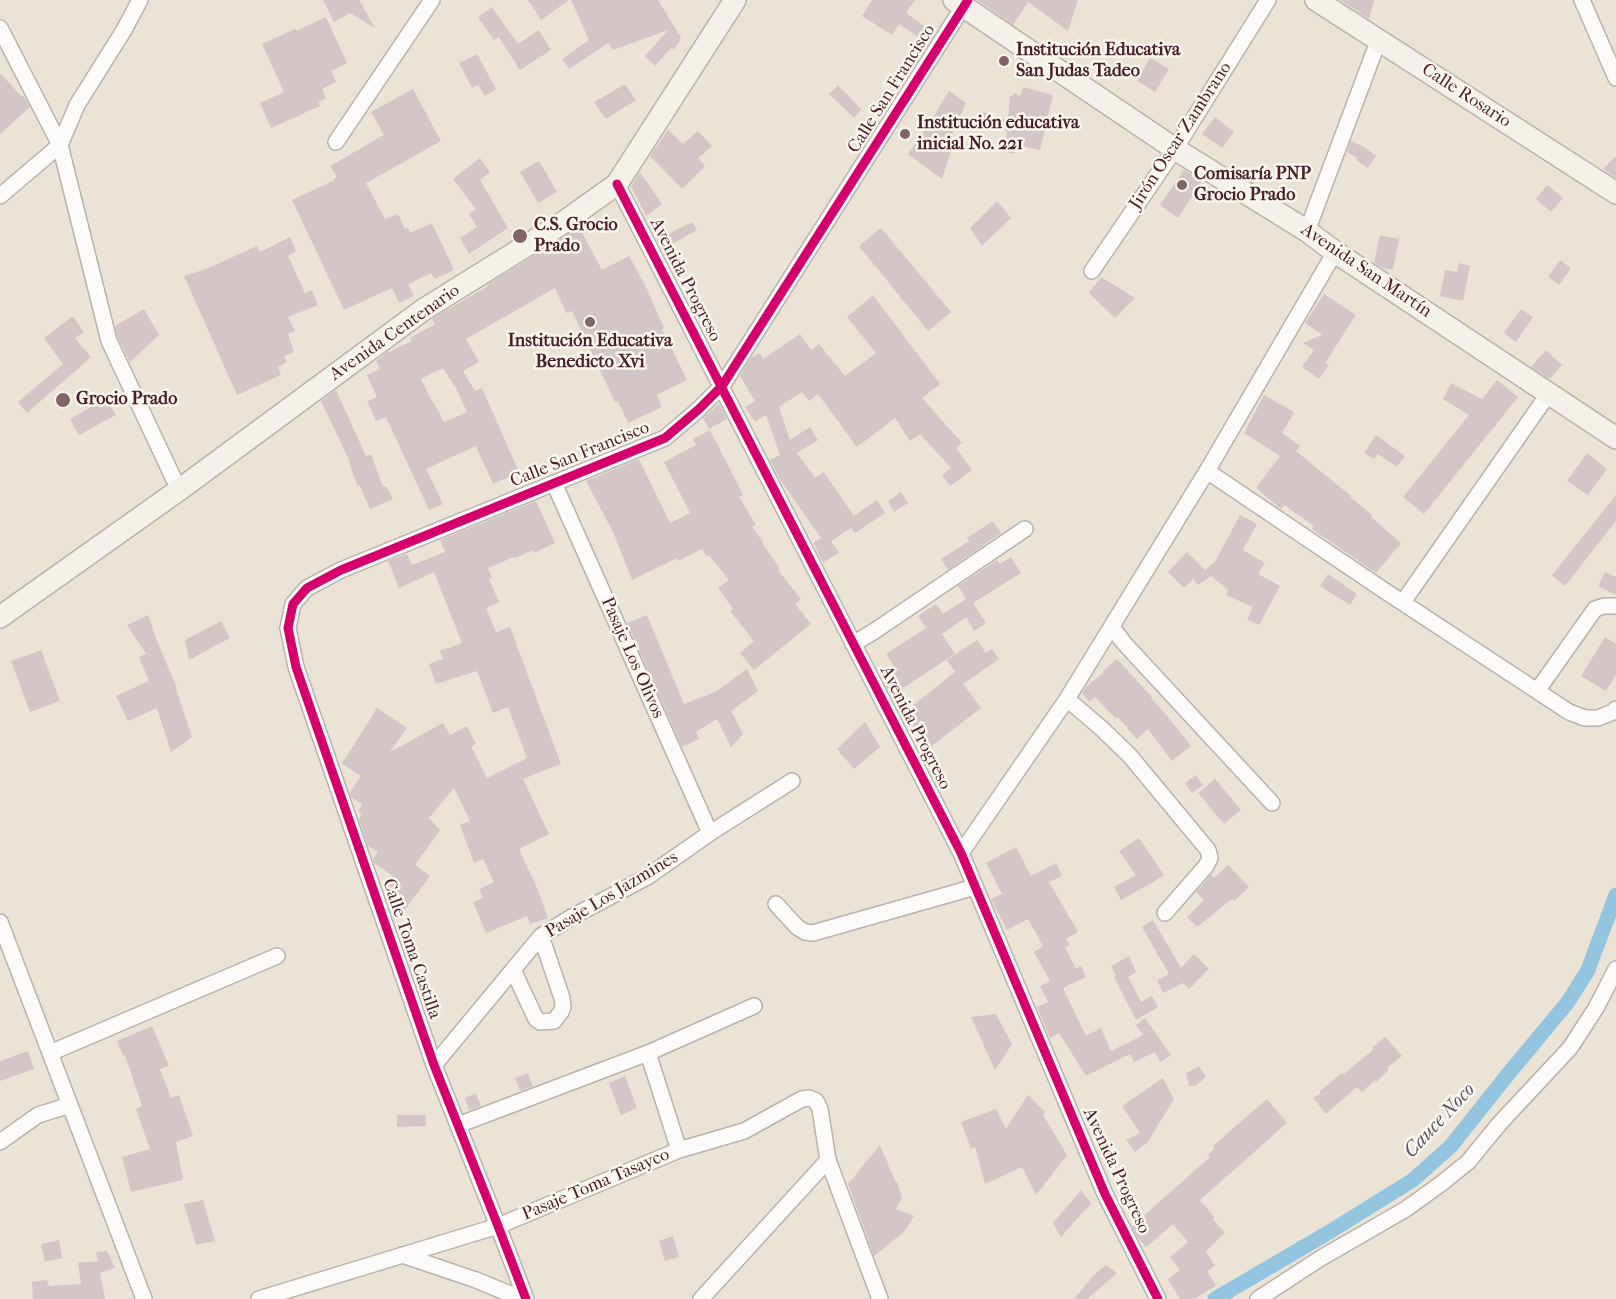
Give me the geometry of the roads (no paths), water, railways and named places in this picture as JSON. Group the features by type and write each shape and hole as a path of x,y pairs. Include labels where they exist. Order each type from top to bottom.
{"main road":[{"name":"Avenida Centenario","path":"0,617 179,490 423,310 561,224 617,184 735,0"},
{"name":"Calle Rosario","path":"1316,0 1616,193"},
{"name":"Avenida San Martín","path":"962,2 1176,148 1307,231 1335,252 1616,438"}],"street":[{"path":"0,196 60,145 77,105 140,0"},
{"path":"336,142 432,0"},
{"name":"Jirón Oscar Zambrano","path":"1092,271 1176,148 1268,0"},
{"path":"1581,0 1616,78"},
{"name":"Calle San Francisco","path":"293,604 308,588 341,570 665,438 699,409 722,386 962,2"},
{"path":"0,28 60,145 109,341 179,490"},
{"path":"1307,231 1379,39"},
{"name":"Avenida Progreso","path":"617,184 961,853 1105,1194 1158,1299"},
{"path":"961,853 1067,699 1112,627 1207,471 1335,252"},
{"path":"1403,602 1550,393"},
{"path":"1207,471 1569,712 1585,718 1598,718 1616,709"},
{"name":"Pasaje Los Olivos","path":"554,483 710,833"},
{"path":"854,644 1025,529"},
{"name":"Calle Toma Castilla","path":"293,604 288,628 296,667 434,1065 498,1226 524,1299"},
{"path":"1537,691 1595,609 1616,606"},
{"path":"1112,627 1124,643 1272,803"},
{"path":"1067,699 1130,756 1208,850 1210,858 1206,866 1165,913"},
{"name":"Pasaje Los Jazmines","path":"434,1065 541,936 647,877 710,833 792,781"},
{"path":"776,904 797,927 805,932 813,933 975,887"},
{"path":"0,922 144,1299"},
{"path":"513,970 536,1019 540,1022 554,1021 561,1012 562,998 541,936"},
{"path":"50,1053 277,956"},
{"path":"1258,1299 1321,1258 1406,1209 1468,1162 1570,1048 1596,1008 1616,969"},
{"path":"458,1125 648,1053 754,1006"},
{"path":"648,1053 679,1150"},
{"name":"Pasaje Toma Tasayco","path":"259,1299 498,1226 679,1150 744,1131 802,1099 809,1098 816,1101 820,1109 828,1160"},
{"path":"0,1142 38,1115 70,1105"},
{"path":"701,1299 828,1160 880,1299"},
{"path":"402,1255 524,1299"}],"waterway":[{"name":"Cauce Noco","path":"1215,1299 1413,1180 1451,1146 1568,1002 1588,970 1616,895"}],"place":[{"name":"Institución Educativa San Judas Tadeo","path":"1004,61"},
{"name":"Institución educativa inicial No. 221","path":"905,134"},
{"name":"Comisaría PNP Grocio Prado","path":"1182,185"},
{"name":"C.S. Grocio Prado","path":"520,236"},
{"name":"Institución Educativa Benedicto Xvi","path":"590,322"},
{"name":"Grocio Prado","path":"63,400"}]}
